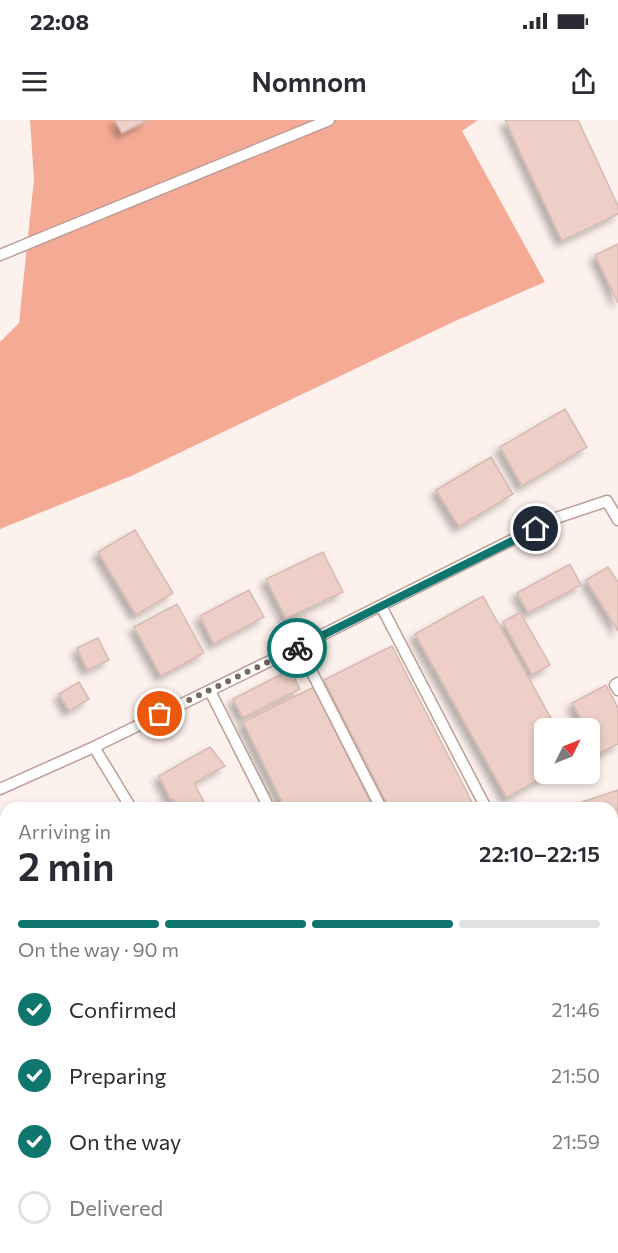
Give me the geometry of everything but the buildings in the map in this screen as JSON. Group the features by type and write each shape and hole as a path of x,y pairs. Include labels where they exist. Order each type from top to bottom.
{"lane":[{"path":"0,255 329,120"},
{"path":"0,789 210,691 556,518 607,501 618,520"},
{"path":"381,606 483,802"},
{"path":"299,647 378,802"},
{"path":"618,684 615,685 618,690"},
{"path":"210,691 266,802"},
{"path":"94,747 128,802"}],"shaded area":[{"path":"30,120 478,120 462,131 545,282 453,322 131,476 0,529 0,342 19,323 34,179"}],"way so far":[{"path":"160,714 297,648"}],"route":[{"path":"297,648 536,529"}]}
